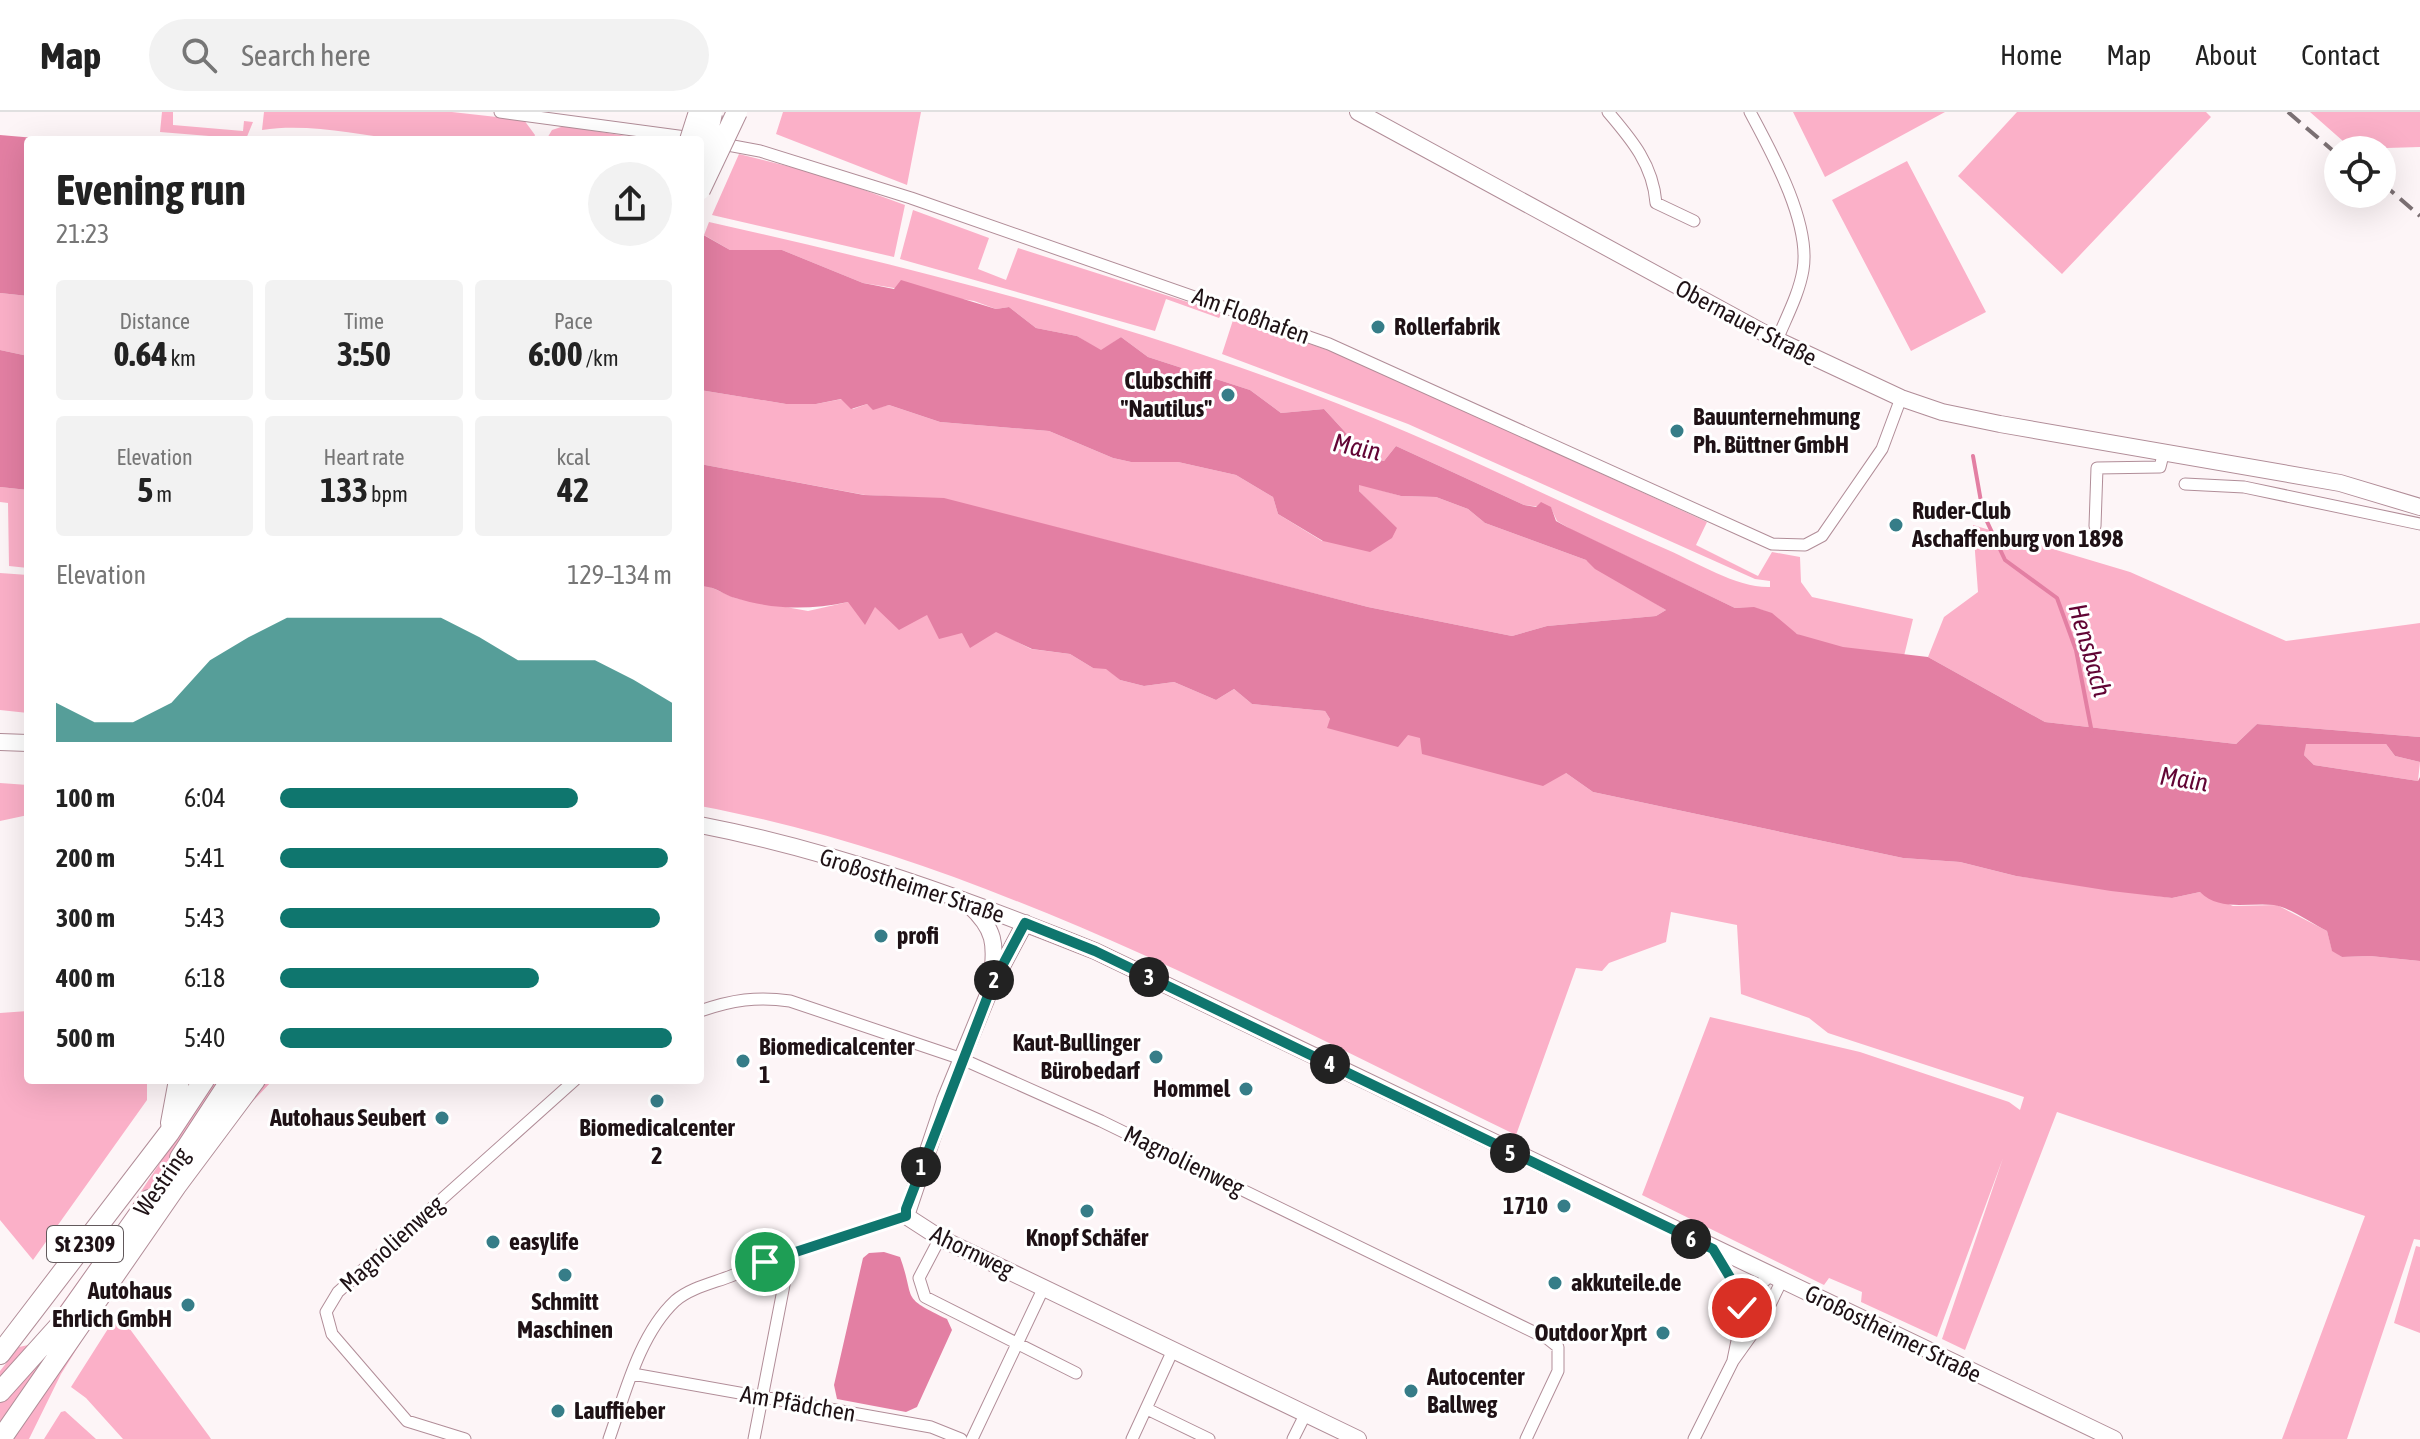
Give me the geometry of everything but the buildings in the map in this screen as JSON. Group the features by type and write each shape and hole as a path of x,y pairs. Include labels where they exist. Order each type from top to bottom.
{"highway":[{"path":"682,136 685,112"},
{"path":"691,136 699,112"},
{"path":"704,149 712,112"},
{"path":"704,182 737,112"},
{"path":"169,1133 178,1084"},
{"name":"Westring","path":"0,1354 169,1133 201,1084"},
{"name":"Westring","path":"0,1392 62,1323 228,1084"},
{"path":"1,1439 176,1186 252,1084"},
{"path":"176,1186 194,1137"}],"main road":[{"name":"Obernauer Straße","path":"1358,112 1777,340 1901,398 1942,412 2000,424 2340,483 2420,507"},
{"path":"0,742 24,743"},
{"name":"Großostheimer Straße","path":"704,826 815,853 965,901 1095,951 2114,1439"},
{"path":"965,901 991,929 995,946 992,985"},
{"path":"906,1216 906,1209 992,985 1025,923"},
{"name":"Ahornweg","path":"906,1216 940,1238 1358,1439"}],"street":[{"name":"Am Floßhafen","path":"500,112 666,136"},
{"path":"1608,112 1645,159 1654,181 1656,203 1694,221"},
{"path":"1750,112 1793,203 1802,237 1804,269 1777,340"},
{"name":"Am Floßhafen","path":"704,142 742,147 911,198 1329,344 1772,544 1805,545 1822,536 1882,449 1901,398"},
{"path":"2095,526 2097,468 2160,467 2164,451"},
{"path":"2185,484 2244,487 2420,524"},
{"name":"Magnolienweg","path":"704,1010 742,999 765,997 790,1001 962,1059 1101,1121 1548,1339 1558,1347 1558,1371 1526,1439"},
{"name":"Magnolienweg","path":"465,1439 407,1421 332,1334 326,1312 338,1292 571,1084"},
{"name":"Ahornweg","path":"609,1439 633,1374 659,1320 676,1301 688,1292 790,1254 906,1216"},
{"path":"940,1238 919,1278 925,1297 1076,1373"},
{"path":"1713,1249 1734,1284 1742,1308"},
{"path":"754,1439 790,1254"},
{"path":"1733,1361 1742,1308 1753,1288 1777,1278"},
{"path":"1694,1439 1733,1361 1763,1319 1777,1278"},
{"path":"972,1439 1044,1287"},
{"path":"1132,1439 1173,1350"},
{"name":"Am Pfädchen","path":"633,1374 931,1427 961,1439"},
{"path":"1147,1409 1209,1439"},
{"path":"1293,1439 1306,1413"}],"shaded area":[{"path":"162,112 173,112 173,125 243,131 244,121 253,122 247,136 160,132"},
{"path":"264,112 452,112 524,120 535,135 371,136 315,129 262,130"},
{"path":"783,112 921,112 907,185 776,134"},
{"path":"1793,112 1945,112 1825,177"},
{"path":"2017,112 2206,112 2211,117 2062,274 1958,176"},
{"path":"2310,112 2420,112 2420,147 2396,148 2396,136 2337,136"},
{"path":"564,126 626,136 548,136 552,130"},
{"path":"739,154 823,175 905,205 894,257 712,215"},
{"path":"1907,161 1986,312 1911,351 1832,200"},
{"path":"913,210 989,238 978,269 1006,280 1018,248 1222,313 1219,318 1166,299 1155,331 900,259"},
{"path":"709,222 887,264 1064,311 1239,367 1409,433 1718,574 1744,583 1770,587 1770,581 1755,579 1408,424 1222,354 1234,317 1347,357 1707,522 1696,545 1758,576 1772,552 1800,557 1801,582 1812,597 1913,619 1904,656 1849,650 1808,639 1765,611 1735,608 1572,530 1557,521 1551,508 1524,505 1396,446 1384,461 1368,457 1324,409 1281,413 1250,390 1148,357 1121,337 1101,351 1077,336 1036,328 1009,307 996,309 974,301 863,283 782,250 730,250 704,235"},
{"path":"0,293 24,296 24,355 0,350"},
{"path":"704,391 786,404 816,404 842,399 853,409 867,404 873,409 889,405 940,422 1049,431 1113,458 1131,462 1178,462 1236,475 1273,497 1278,514 1322,541 1385,517 1359,491 1359,484 1401,496 1436,497 1468,509 1485,523 1586,560 1666,610 1656,616 1547,626 1512,636 1368,607 944,499 865,495 704,465"},
{"path":"0,487 24,490 24,568 9,566 8,503 0,502"},
{"path":"1973,525 2130,572 2286,641 2420,623 2420,737 2257,724 2236,744 2045,722 1928,657 1944,617 1978,592"},
{"path":"0,573 24,575 24,713 0,710"},
{"path":"704,586 735,598 808,611 848,602 927,615 962,633 996,631 1031,649 1070,654 1093,668 1106,668 1120,680 1144,686 1174,682 1216,700 1234,689 1252,704 1325,711 1330,719 1397,746 1408,734 1566,773 1593,792 1903,858 1960,862 2016,876 2172,898 2200,892 2233,906 2277,905 2327,931 2332,950 2342,957 2370,956 2420,961 2420,1240 2414,1239 2347,1439 2282,1439 2365,1216 2057,1112 1965,1350 1942,1339 2003,1158 1937,1337 1861,1302 1862,1292 1829,1278 1824,1285 1642,1195 1710,1017 1860,1052 2009,1102 2020,1110 2024,1097 1828,1033 1809,1018 1741,994 1737,925 1671,912 1666,942 1609,963 1602,971 1576,968 1516,1135 1219,990 1015,900 911,862 806,830 704,807"},
{"path":"2305,744 2386,744 2395,756 2420,762 2418,781 2314,765 2304,755"},
{"path":"0,783 24,785 24,816 0,821"},
{"path":"24,1011 24,1084 147,1084 147,1100 33,1260 0,1220 0,1013"},
{"path":"212,1084 220,1084 121,1231 0,1387 0,1371 19,1347 33,1344 118,1226"},
{"path":"261,1084 269,1084 231,1124 93,1323 61,1374 29,1439 12,1439 243,1103"},
{"path":"2416,1246 2420,1247 2420,1333 2394,1323"},
{"path":"118,1313 211,1439 123,1439 86,1398 71,1387"},
{"path":"34,1362 40,1368 0,1429 0,1401"},
{"path":"65,1411 96,1439 44,1439 61,1412"}],"water":[{"path":"0,135 24,137 24,296 0,293"},
{"name":"Main","path":"704,235 730,250 782,250 863,283 894,289 901,280 996,309 1009,307 1036,328 1077,336 1101,350 1121,337 1148,357 1250,390 1281,413 1324,409 1368,457 1384,461 1396,446 1524,505 1536,507 1541,502 1551,507 1556,521 1735,608 1754,607 1772,613 1797,634 1843,647 1928,657 2045,722 2236,744 2257,724 2420,737 2420,762 2395,756 2386,744 2306,744 2304,755 2314,765 2418,781 2420,777 2420,961 2370,956 2342,957 2332,951 2327,931 2294,912 2274,905 2226,904 2200,892 2172,898 2111,891 2016,876 1960,862 1903,858 1593,792 1566,773 1543,786 1422,754 1420,738 1408,735 1398,747 1327,728 1330,719 1325,711 1252,704 1234,689 1216,700 1174,682 1144,686 1120,680 1106,669 1093,668 1070,654 1032,649 996,632 970,648 962,633 939,639 927,615 899,630 875,607 865,625 848,602 778,607 731,597 704,587 704,465 864,495 944,498 1368,607 1512,636 1547,626 1656,616 1666,610 1595,569 1586,560 1485,523 1468,509 1436,497 1401,496 1359,485 1359,491 1397,528 1392,538 1370,552 1323,541 1278,514 1273,497 1236,475 1178,462 1131,462 1113,458 1049,431 940,422 889,405 873,410 867,404 851,409 841,399 816,404 786,404 704,391"},
{"path":"0,350 24,355 24,490 0,487"},
{"path":"884,1252 900,1257 915,1301 947,1319 952,1330 917,1407 906,1412 837,1399 834,1385 863,1258 869,1253"}],"waterway":[{"name":"Hensbach","path":"1973,456 1983,513 2005,560 2057,598 2076,650 2092,733"}],"railway":[{"path":"2288,112 2324,143"},
{"path":"2396,195 2420,216"}],"place":[{"name":"Rollerfabrik","path":"1378,327"},
{"name":"Clubschiff \"Nautilus\"","path":"1228,395"},
{"name":"Bauunternehmung Ph. Büttner GmbH","path":"1677,431"},
{"name":"Ruder-Club Aschaffenburg von 1898","path":"1896,525"},
{"name":"profi","path":"881,936"},
{"name":"Kaut-Bullinger Bürobedarf","path":"1156,1057"},
{"name":"Biomedicalcenter 1","path":"743,1061"},
{"name":"Hommel","path":"1246,1089"},
{"name":"Biomedicalcenter 2","path":"657,1101"},
{"name":"Autohaus Seubert","path":"442,1118"},
{"name":"1710","path":"1564,1206"},
{"name":"Knopf Schäfer","path":"1087,1211"},
{"name":"easylife","path":"493,1242"},
{"name":"Schmitt Maschinen","path":"565,1275"},
{"name":"akkuteile.de","path":"1555,1283"},
{"name":"Autohaus Ehrlich GmbH","path":"188,1305"},
{"name":"Outdoor Xprt","path":"1663,1333"},
{"name":"Autocenter Ballweg","path":"1411,1391"},
{"name":"Lauffieber","path":"558,1411"}],"route":[{"path":"765,1262 906,1216 945,1100 992,985 1025,923 1095,951 1713,1249 1734,1284 1742,1308"}]}
